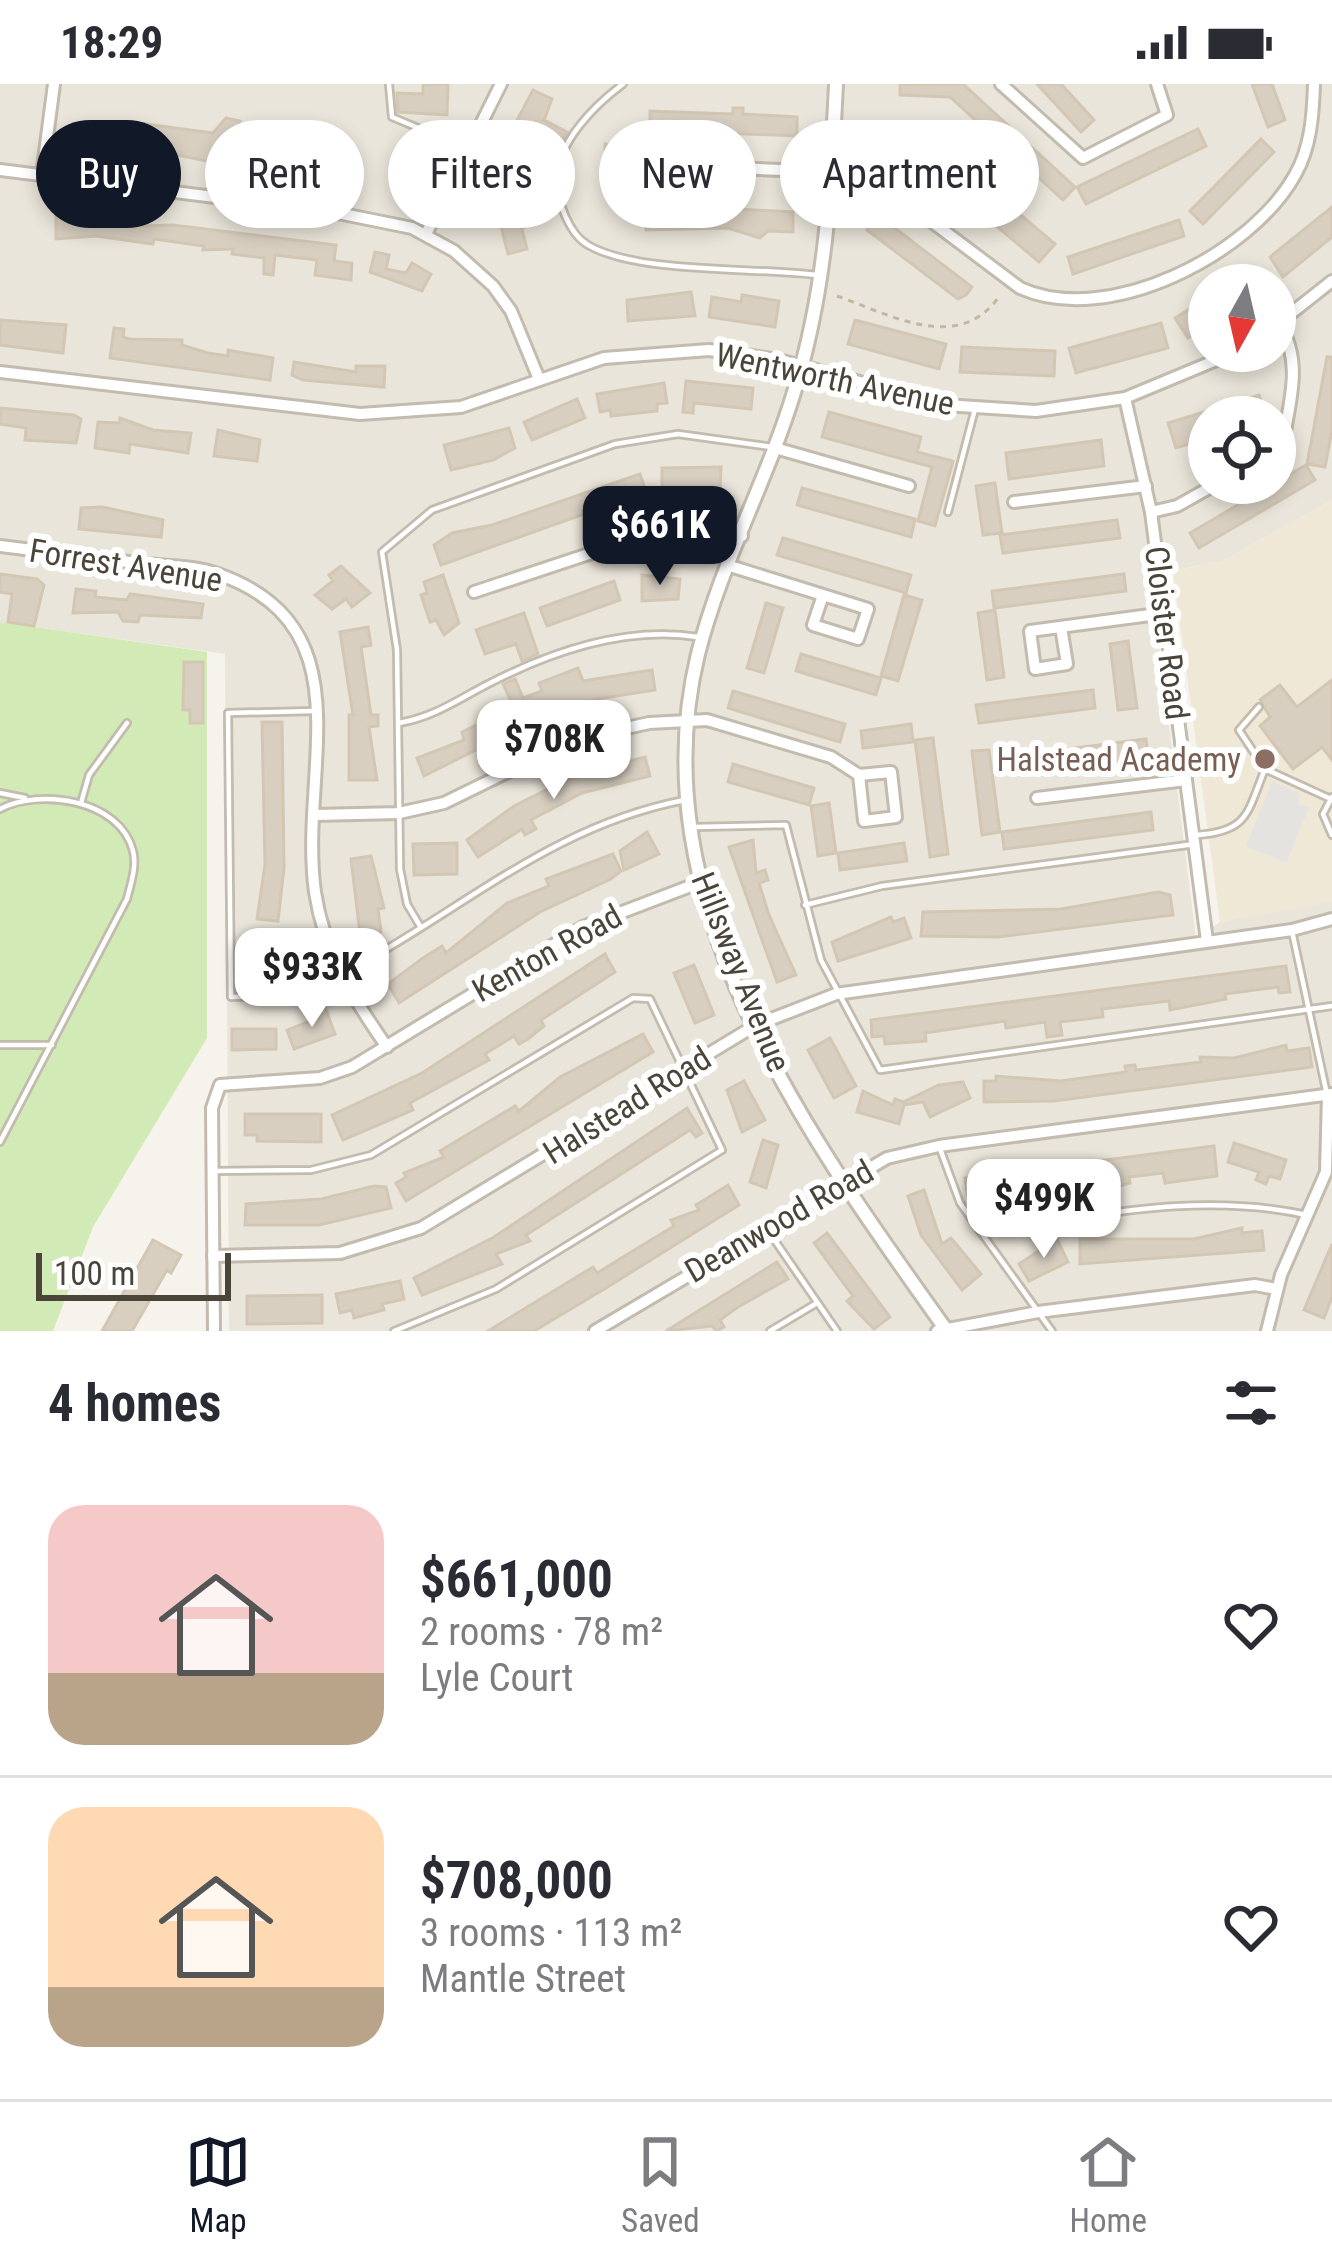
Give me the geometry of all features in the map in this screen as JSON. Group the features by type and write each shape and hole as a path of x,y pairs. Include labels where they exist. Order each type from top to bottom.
{"street":[{"path":"49,120 53,84"},
{"path":"481,120 501,84"},
{"name":"Hillsway Avenue","path":"834,120 836,84"},
{"path":"1001,84 1083,158 1167,115 1157,84"},
{"path":"943,228 1033,294 1105,298 1204,261 1283,193 1309,140 1315,84"},
{"path":"0,170 36,174"},
{"path":"181,193 333,212 426,234 493,286 511,311 539,379"},
{"path":"426,234 429,228"},
{"name":"Hillsway Avenue","path":"827,228 822,276 802,366 703,637 686,720 685,800 700,882 756,1025 841,1181 943,1330"},
{"path":"1296,309 1332,280"},
{"name":"Wentworth Avenue","path":"0,372 360,414 461,407 604,358 657,351 732,352 975,410 1036,411 1125,398 1188,372"},
{"name":"Cloister Road","path":"1125,398 1151,512 1207,941"},
{"path":"775,448 909,486"},
{"path":"1014,502 1147,486"},
{"path":"1151,512 1188,500"},
{"path":"475,592 673,526 703,526 742,536"},
{"name":"Forrest Avenue","path":"0,546 212,572 249,587 286,611 313,663 318,907 342,974 387,1047"},
{"path":"730,566 868,609 858,640 813,625 823,595"},
{"path":"1061,627 1066,664 1035,669 1030,631 1165,613"},
{"path":"315,814 399,813 460,796 573,740 626,725 686,720 707,720 831,757 859,775 891,772 896,818 863,821 859,775"},
{"path":"1037,798 1186,780"},
{"name":"Kenton Road","path":"213,1171 212,1108 215,1091 227,1082 320,1078 387,1047 583,927 700,882"},
{"name":"Halstead Road","path":"213,1256 340,1253 422,1228 756,1025 836,994 1292,930 1332,919"},
{"path":"1267,1331 1276,1289 1328,1157 1330,1095"},
{"name":"Deanwood Road","path":"595,1331 841,1181 887,1159 940,1146 1330,1095"},
{"path":"213,1171 214,1331"},
{"path":"943,1330 1038,1312 1255,1285 1276,1289"}],"lane":[{"path":"389,84 392,117 399,120"},
{"path":"623,84 581,125 557,173 558,194 573,232 584,243 637,261 822,276"},
{"path":"948,512 975,410"},
{"path":"420,926 402,885 397,650 382,552 421,516 631,441 678,434 775,448"},
{"path":"399,723 426,718 504,676 619,635 665,632 703,637"},
{"path":"1259,707 1239,730 1265,770 1331,798 1323,814 1332,835"},
{"path":"315,711 228,712 231,997 291,995 342,974 567,836 622,814 685,800"},
{"path":"81,803 89,775 127,724"},
{"path":"805,904 882,886 1228,832 1242,824 1265,770"},
{"path":"0,793 81,803 126,833 134,856 127,899 0,1142"},
{"path":"0,809 25,798"},
{"path":"688,827 786,825 805,904 836,994 880,1070 1332,1006"},
{"path":"1292,930 1330,1095"},
{"path":"213,1171 311,1170 371,1155 641,995 650,999 722,1150 496,1289 394,1331"},
{"path":"0,1045 52,1045"},
{"path":"940,1146 953,1190 1052,1331"},
{"path":"980,1231 1202,1202 1242,1202 1308,1216"},
{"path":"765,1227 837,1331"},
{"path":"770,1331 817,1303"}],"path":[{"path":"837,296 944,329 983,314 998,298"}],"shaded area":[{"path":"0,84 1332,84 1332,500 1222,561 1150,575 1196,938 1220,922 1332,899 1332,1331 229,1331 225,654 0,622"},
{"name":"Halstead Academy","path":"1332,500 1332,902 1220,922 1173,571 1222,561"},
{"path":"1272,781 1301,794 1298,803 1309,808 1286,863 1246,846"}],"green space":[{"path":"0,622 207,652 207,1038 93,1227 53,1331 0,1331"}],"building":[{"path":"423,84 448,84 447,115 398,112 397,93 423,94"},
{"path":"900,84 963,84 1002,120 975,120 950,97 900,95"},
{"path":"1037,84 1061,84 1094,120 1081,132"},
{"path":"1252,84 1272,84 1285,120 1268,127"},
{"path":"533,90 552,99 544,120 517,120"},
{"path":"733,108 743,108 743,114 797,120 780,120 780,135 756,134 756,120 650,120 650,111 733,114"},
{"path":"181,129 205,132 205,161 181,156"},
{"path":"1198,129 1206,146 1086,204 1077,187"},
{"path":"1261,139 1274,152 1203,224 1190,211"},
{"path":"1039,154 1075,187 1063,200 1039,178"},
{"path":"1332,207 1332,237 1296,266 1275,264 1270,257"},
{"path":"756,210 780,211 780,228 793,228 793,232 768,231 760,238 728,228 756,228"},
{"path":"1179,220 1184,236 1073,274 1068,257"},
{"path":"181,226 336,245 334,261 352,263 351,280 315,275 317,260 275,255 273,275 264,274 264,258 232,254 233,249 203,250 204,246 154,239 153,244 96,236 56,239 56,228"},
{"path":"501,228 523,228 527,249 508,254"},
{"path":"895,228 972,287 958,299 867,230"},
{"path":"999,228 1036,228 1055,244 1039,262"},
{"path":"375,252 389,255 386,269 406,273 412,263 431,274 422,291 370,272"},
{"path":"691,292 695,316 628,321 627,300"},
{"path":"742,295 779,301 775,327 709,317 712,297 741,302"},
{"path":"1188,310 1188,338 1175,318"},
{"path":"0,320 66,325 63,353 0,345"},
{"path":"855,320 946,344 939,369 848,344"},
{"path":"1161,323 1168,348 1076,373 1069,348"},
{"path":"114,328 124,329 123,337 129,339 182,340 182,345 208,353 228,356 228,350 273,358 270,380 110,358"},
{"path":"962,347 1055,351 1054,376 960,372"},
{"path":"1327,357 1332,357 1332,430 1325,467 1307,464"},
{"path":"294,362 356,372 356,366 385,366 384,387 303,380 292,375"},
{"path":"686,381 753,388 751,409 694,403 693,413 683,412"},
{"path":"664,383 667,403 657,404 657,411 611,416 610,410 600,412 597,394"},
{"path":"577,399 585,418 532,440 524,422"},
{"path":"0,408 74,415 81,419 76,443 25,440 26,428 0,424"},
{"path":"829,412 921,437 917,452 953,461 935,526 918,521 932,467 822,437"},
{"path":"1188,417 1188,444 1176,448 1168,423"},
{"path":"120,418 153,430 191,433 188,453 130,444 129,453 95,448 98,422 120,423"},
{"path":"509,428 515,448 493,460 451,470 444,445"},
{"path":"218,430 260,440 257,461 214,456"},
{"path":"1101,440 1104,466 1009,479 1006,453"},
{"path":"1306,465 1315,480 1296,491 1296,471"},
{"path":"721,467 720,490 662,488 662,468"},
{"path":"640,474 646,492 441,565 434,545 452,533 492,525"},
{"path":"995,483 1002,533 983,535 976,486"},
{"path":"802,488 915,519 911,537 797,505"},
{"path":"1239,504 1274,504 1199,548 1190,533"},
{"path":"102,507 163,520 161,537 79,529 81,508"},
{"path":"1117,520 1120,538 1003,553 1000,535"},
{"path":"783,538 911,575 906,593 777,555"},
{"path":"341,566 370,593 352,607 346,599 332,609 315,595 333,581 329,575"},
{"path":"0,574 37,579 44,585 34,626 8,622 12,594 0,592"},
{"path":"1124,574 1126,591 994,608 992,591"},
{"path":"443,575 459,623 444,635 436,620 430,622 421,595 427,593 424,582"},
{"path":"642,575 680,579 678,599 642,601"},
{"path":"614,581 620,600 547,626 540,608"},
{"path":"76,589 96,591 95,597 127,600 130,594 203,604 201,618 140,615 138,622 123,621 118,612 73,613"},
{"path":"904,595 922,600 898,681 881,676"},
{"path":"766,603 783,608 764,673 747,668"},
{"path":"995,610 1004,677 987,680 978,613"},
{"path":"524,613 538,654 522,661 516,644 485,654 476,630"},
{"path":"368,627 371,645 361,647 371,715 378,715 378,726 369,727 377,780 349,780 349,715 353,715 340,632"},
{"path":"1128,641 1137,708 1118,710 1110,644"},
{"path":"801,654 881,678 876,695 796,671"},
{"path":"184,662 203,662 203,723 190,723 190,710 183,710"},
{"path":"578,668 583,681 652,670 655,690 597,699 528,724 424,776 417,758 464,740 462,732 503,712 501,707 511,701 503,684 515,679 523,698 542,691 539,683"},
{"path":"1332,680 1332,760 1322,747 1293,769 1260,726 1270,717 1260,700 1280,685 1297,707"},
{"path":"1093,690 1095,708 979,723 976,705"},
{"path":"733,691 845,724 840,742 728,708"},
{"path":"262,722 282,722 284,868 278,921 257,919 265,865"},
{"path":"911,724 913,742 863,748 861,731"},
{"path":"933,738 948,854 930,857 915,740"},
{"path":"1146,739 1148,757 1015,774 1013,756"},
{"path":"989,750 1000,832 982,835 972,751"},
{"path":"645,757 650,776 582,793 531,820 536,829 525,835 522,829 478,857 467,840 514,806 576,775"},
{"path":"733,764 814,788 809,805 728,782"},
{"path":"829,803 836,853 818,856 811,806"},
{"path":"1151,812 1153,830 1004,849 1002,832"},
{"path":"647,832 659,854 624,870 620,851"},
{"path":"753,840 756,873 765,870 768,880 759,883 769,915 796,975 777,982 729,847"},
{"path":"457,843 457,874 414,875 413,844"},
{"path":"904,843 907,861 840,870 838,853"},
{"path":"613,854 621,871 611,879 540,912 399,1003 388,984 423,958 442,946 446,953 507,903 549,886 546,879"},
{"path":"371,856 384,908 378,909 381,932 360,934 351,859"},
{"path":"1158,892 1170,895 1173,915 998,937 921,936 923,912 1061,909"},
{"path":"891,917 893,922 904,918 911,938 838,961 832,942"},
{"path":"281,935 306,971 289,982 264,947"},
{"path":"605,954 615,972 541,1020 544,1026 528,1039 519,1044 514,1036 485,1054 489,1060 410,1103 413,1110 343,1140 332,1115 422,1073"},
{"path":"694,965 714,1015 695,1023 674,973"},
{"path":"1286,966 1290,992 1279,993 1278,987 1225,994 1226,999 1170,1010 1169,1001 1102,1009 1103,1017 1060,1022 1062,1035 1047,1037 1045,1022 1006,1028 1005,1021 925,1033 926,1041 885,1044 884,1036 872,1037 871,1020"},
{"path":"325,1007 335,1034 294,1049 287,1030 318,1018 315,1010"},
{"path":"232,1029 276,1029 276,1049 232,1050"},
{"path":"643,1034 653,1052 406,1201 396,1183 406,1177 404,1173 444,1157 440,1151 515,1106 519,1111 560,1077"},
{"path":"830,1038 856,1086 834,1098 808,1050"},
{"path":"1286,1045 1287,1051 1309,1048 1312,1067 1054,1101 984,1102 984,1081 996,1081 996,1076 1061,1081 1126,1072 1125,1066 1135,1065 1136,1070 1201,1062 1200,1057 1234,1058"},
{"path":"744,1081 765,1120 742,1132 727,1090"},
{"path":"963,1082 970,1098 930,1117 923,1102 904,1105 899,1124 857,1112 863,1091 893,1105 895,1099 903,1102 939,1085"},
{"path":"687,1108 702,1133 696,1137 690,1130 526,1235 530,1241 496,1254 502,1264 422,1295 414,1278 494,1237"},
{"path":"245,1114 321,1114 321,1142 257,1141 257,1135 245,1135"},
{"path":"763,1140 778,1145 766,1188 750,1182"},
{"path":"1234,1143 1286,1160 1280,1179 1269,1176 1266,1184 1256,1180 1259,1172 1228,1162"},
{"path":"1214,1146 1217,1176 1165,1183 1163,1173 1129,1177 1130,1183 1110,1189 1056,1196 1055,1186 1011,1192 1012,1201 1002,1203 1000,1193 968,1197 965,1178"},
{"path":"728,1185 739,1205 606,1288 534,1331 488,1331 593,1267 597,1273 674,1226 671,1220 699,1210 696,1205"},
{"path":"386,1187 391,1208 319,1225 245,1225 246,1204 321,1199"},
{"path":"924,1190 942,1244 951,1238 981,1274 962,1290 921,1235 908,1196"},
{"path":"1242,1228 1242,1233 1262,1231 1264,1250 1080,1264 1080,1239 1194,1239"},
{"path":"827,1233 890,1317 874,1329 847,1301 853,1296 814,1243"},
{"path":"1057,1239 1068,1262 1029,1281 1019,1264"},
{"path":"153,1240 181,1255 171,1273 167,1270 132,1331 102,1331"},
{"path":"1332,1244 1332,1297 1324,1318 1304,1310"},
{"path":"777,1262 788,1279 720,1320 724,1327 666,1331"},
{"path":"400,1281 404,1299 382,1304 384,1310 354,1318 352,1310 340,1313 336,1294"},
{"path":"322,1295 322,1323 247,1324 247,1296"}],"place":[{"name":"Halstead Academy","path":"1265,759"}]}
